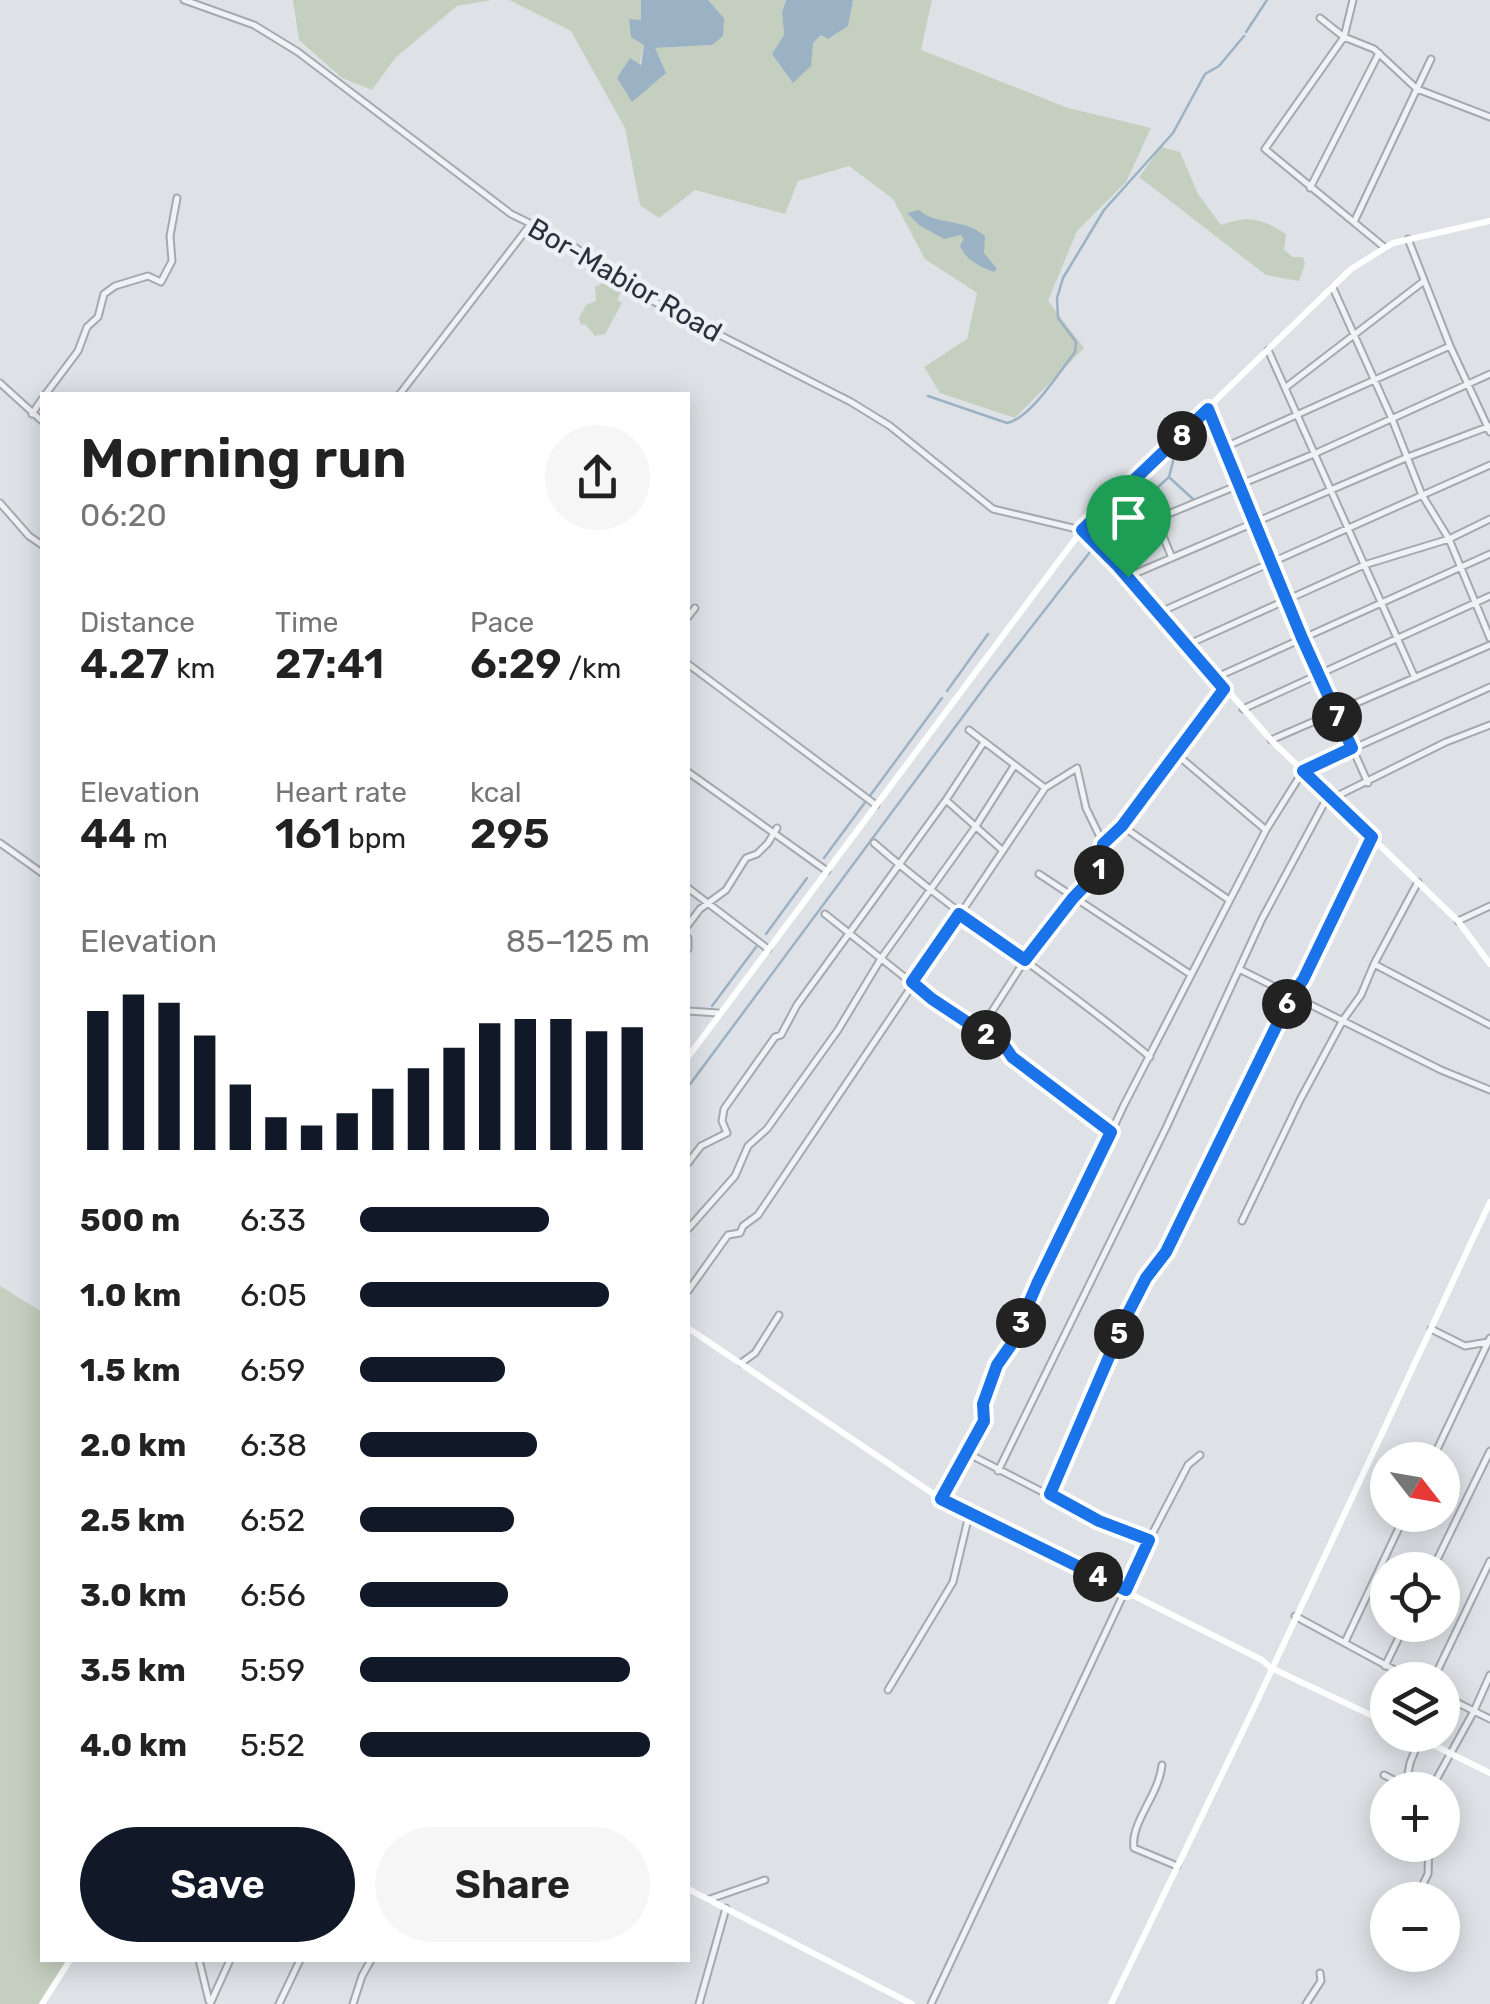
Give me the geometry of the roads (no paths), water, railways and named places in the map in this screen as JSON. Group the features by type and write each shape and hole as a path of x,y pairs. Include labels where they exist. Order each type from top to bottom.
{"street":[{"name":"Bor-Mabior Road","path":"184,0 254,24 298,52 484,191 496,204 566,242 648,299 864,410 890,426 993,509 1082,530"},
{"path":"1354,0 1344,36 1264,149 1384,248"},
{"path":"1320,18 1344,36 1379,53 1417,89 1490,117"},
{"path":"1310,188 1379,53"},
{"path":"1354,222 1431,60"},
{"path":"48,392 81,347 88,327 98,316 104,294 115,286 148,276 161,282 172,262 170,236 177,198"},
{"path":"690,1054 1082,530 1332,286 1384,248 1490,221"},
{"path":"401,392 530,224"},
{"path":"1128,577 1408,457 1489,429 1450,346 1408,239"},
{"path":"1285,388 1424,280"},
{"path":"1271,740 1490,641 1449,539 1422,495 1332,286"},
{"path":"1223,448 1450,346"},
{"path":"1268,350 1415,678"},
{"path":"1172,558 1156,520 1490,374"},
{"path":"0,384 40,420"},
{"path":"32,414 40,403"},
{"path":"1208,409 1302,638 1368,783"},
{"path":"1158,613 1490,465"},
{"path":"0,503 40,544"},
{"path":"1186,646 1364,566 1449,539 1490,519"},
{"path":"1082,530 1271,740 1458,921 1486,952 1490,964"},
{"path":"1214,678 1490,554"},
{"path":"1242,709 1490,596"},
{"path":"690,614 695,608"},
{"path":"690,666 876,805"},
{"path":"941,1499 984,1421 983,1404 997,1365 1011,1345 1111,1132 1266,830 1303,771 1490,687"},
{"path":"1103,844 1122,826 1224,689"},
{"path":"998,1471 1166,1128 1239,968 1330,798 1368,783 1446,742 1490,726"},
{"path":"969,730 1045,788"},
{"path":"690,1160 701,1146 727,1132 722,1121 724,1109 781,1034 848,932 984,742"},
{"path":"1175,753 1266,830"},
{"path":"690,1227 736,1176 748,1146 767,1128 828,1044 882,957 1014,766"},
{"path":"690,1287 728,1235 740,1233 758,1214 1045,788 1077,768 1086,808 1103,844 1098,872 1025,960 980,1030"},
{"path":"690,773 827,871"},
{"path":"946,800 1002,850"},
{"path":"1122,826 1229,900"},
{"path":"690,923 726,890 746,858 757,854 775,831"},
{"path":"1050,1494 1127,1315 1146,1278 1166,1252 1372,837"},
{"path":"0,842 40,872"},
{"path":"874,844 959,914 1150,1057"},
{"path":"1038,874 1191,974"},
{"path":"1242,1221 1418,882"},
{"path":"690,889 768,949"},
{"path":"1458,921 1490,906"},
{"path":"825,914 1111,1132"},
{"path":"1374,964 1490,1025"},
{"path":"1239,968 1441,1070 1490,1090"},
{"path":"690,1011 718,1013"},
{"path":"1111,2004 1490,1202"},
{"path":"740,1364 754,1353 780,1315"},
{"path":"690,1329 941,1499 1370,1715"},
{"path":"1431,1329 1465,1346 1489,1340"},
{"path":"1441,1442 1489,1340"},
{"path":"1441,1552 1490,1451"},
{"path":"967,1453 1099,1521 1149,1540"},
{"path":"931,2004 1149,1540 1188,1465 1200,1455"},
{"path":"888,1690 953,1582 970,1515"},
{"path":"1345,1642 1397,1532"},
{"path":"1442,1662 1490,1560"},
{"path":"1295,1616 1377,1662"},
{"path":"1441,1772 1490,1675"},
{"path":"1460,1704 1490,1719"},
{"path":"1450,1753 1490,1773"},
{"path":"1162,1765 1160,1785 1132,1837 1134,1848 1178,1866"},
{"path":"710,1899 765,1880"},
{"path":"690,1890 912,2004"},
{"path":"699,2004 726,1908"},
{"path":"42,2004 69,1962"},
{"path":"200,1962 210,2004"},
{"path":"210,2004 229,1962"},
{"path":"279,2004 299,1962"},
{"path":"353,2004 370,1962"},
{"path":"1306,2004 1321,1981 1320,1973"}],"water":[{"path":"641,0 708,0 724,18 723,36 712,45 655,48 666,73 632,102 617,78 630,58 641,65 644,45 631,37 629,19 641,20"},
{"path":"786,0 853,0 848,26 828,39 821,35 813,43 811,66 793,83 772,54 784,35 782,12"},
{"path":"919,210 968,226 985,236 984,253 997,269 994,272 970,259 960,246 964,239 961,235 944,239 907,213"}],"waterway":[{"path":"1246,32 1267,0"},
{"path":"928,396 1007,423 1035,404 1075,352 1076,342 1058,318 1057,298 1063,278 1104,210 1173,133 1205,74 1219,66 1244,36"},
{"path":"690,1084 990,680 1097,543 1169,477 1176,450"},
{"path":"1170,478 1194,500"},
{"path":"947,691 988,634"},
{"path":"824,858 942,698"},
{"path":"766,934 807,878"},
{"path":"712,1006 756,947"}]}
